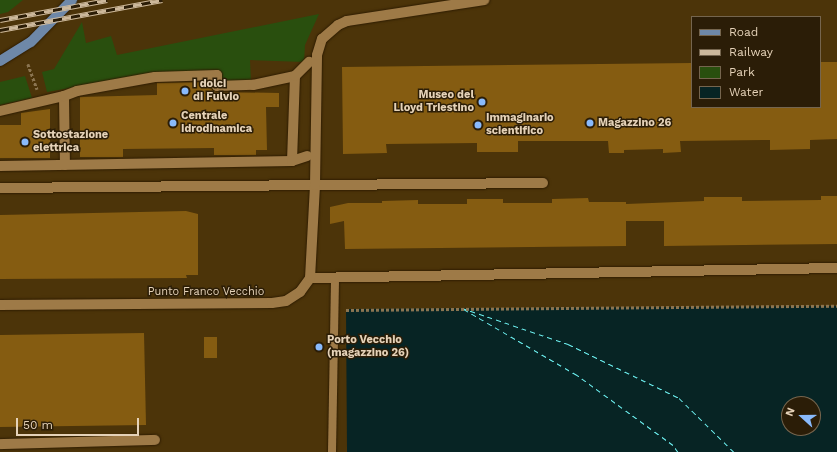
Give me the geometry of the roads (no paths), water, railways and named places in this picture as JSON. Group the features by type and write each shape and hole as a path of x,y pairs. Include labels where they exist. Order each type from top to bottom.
{"main road":[{"path":"0,61 30,42 72,0"}],"street":[{"path":"484,0 347,21 330,31 322,39 317,55 315,185 310,278 837,268"},
{"path":"0,111 41,98 64,96 77,91 155,77 217,75 217,86 253,85 295,76 309,62"},
{"path":"292,161 295,76"},
{"path":"64,96 65,165"},
{"path":"0,166 292,161 307,156"},
{"path":"0,188 543,183"},
{"name":"Punto Franco Vecchio","path":"0,305 272,303 286,300 300,292 310,278"},
{"path":"0,444 155,440"}],"lane":[{"path":"332,452 335,277"}],"water":[{"path":"837,306 837,452 347,452 346,309"}],"railway":[{"path":"0,20 107,0"},
{"path":"0,30 162,0"}],"place":[{"name":"I dolci di Fulvio","path":"185,91"},
{"name":"Museo del Lloyd Triestino","path":"482,102"},
{"name":"Centrale Idrodinamica","path":"173,123"},
{"name":"Magazzino 26","path":"590,123"},
{"name":"Immaginario scientifico","path":"478,125"},
{"name":"Sottostazione elettrica","path":"25,142"},
{"name":"Porto Vecchio (magazzino 26)","path":"319,347"}]}
